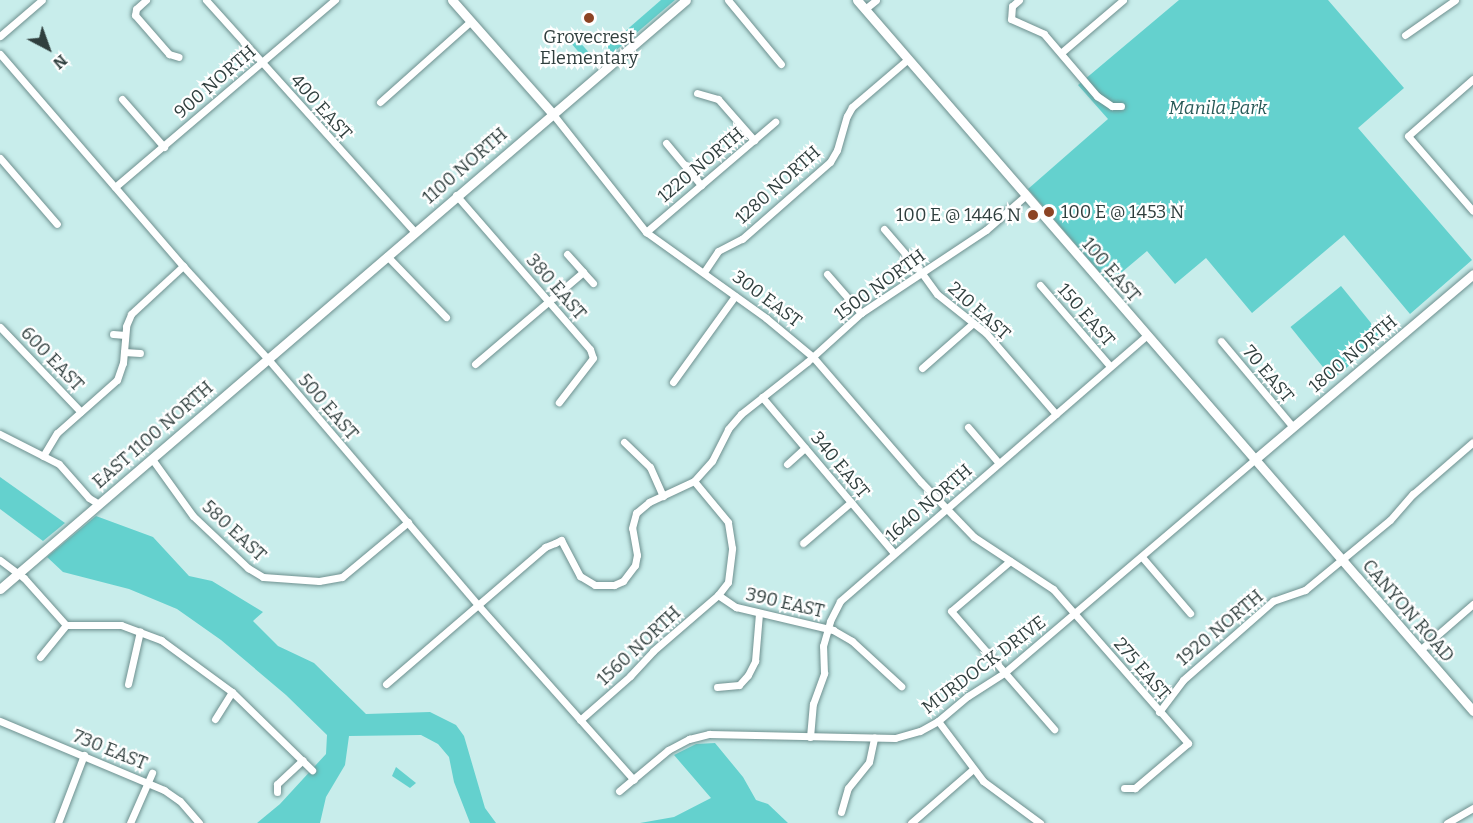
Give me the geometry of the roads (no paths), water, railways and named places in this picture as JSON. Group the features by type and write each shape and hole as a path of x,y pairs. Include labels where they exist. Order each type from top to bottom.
{"street":[{"path":"0,36 42,0"},
{"path":"146,0 134,12 169,54 179,57"},
{"name":"400 EAST","path":"206,0 415,232"},
{"name":"300 EAST","path":"452,0 552,113 646,232 704,272 813,357 921,482 974,537 1053,589 1074,614"},
{"name":"1100 NORTH","path":"267,358 686,0"},
{"path":"728,0 782,64"},
{"name":"100 EAST","path":"857,0 1342,561"},
{"path":"865,9 876,0"},
{"path":"1020,0 1012,6 1011,19 1044,34 1062,52 1097,96 1112,106 1121,106"},
{"path":"1062,52 1123,0"},
{"path":"1405,35 1455,0"},
{"name":"900 NORTH","path":"116,187 331,1"},
{"path":"380,102 471,21"},
{"name":"500 EAST","path":"0,54 183,266 267,358 478,605 634,780"},
{"name":"1280 NORTH","path":"704,272 718,251 742,239 830,162 837,150 852,107 908,59"},
{"path":"1473,79 1408,136 1473,211"},
{"path":"697,93 718,99 754,140"},
{"path":"122,99 164,147"},
{"name":"1220 NORTH","path":"646,232 775,122"},
{"path":"666,143 701,185"},
{"path":"0,158 57,224"},
{"name":"380 EAST","path":"456,195 590,349 593,358 559,402"},
{"name":"1500 NORTH","path":"478,605 545,547 561,540 580,576 595,585 614,585 631,574 637,555 632,528 636,513 650,502 694,481 711,461 728,429 741,414 813,357 861,313 986,230 1025,196"},
{"name":"210 EAST","path":"884,229 937,294 986,333 1056,414"},
{"path":"567,254 593,283"},
{"path":"387,256 446,317"},
{"path":"43,456 57,434 117,380 124,352 127,320 133,311 183,266"},
{"path":"475,364 583,272"},
{"path":"826,274 861,313"},
{"name":"1800 NORTH","path":"1254,460 1473,274"},
{"name":"150 EAST","path":"1040,285 1110,366"},
{"path":"673,382 735,296"},
{"path":"922,368 973,323"},
{"name":"600 EAST","path":"0,327 31,356 81,412"},
{"path":"113,334 124,335"},
{"name":"1640 NORTH","path":"810,737 813,704 824,673 823,646 840,601 1146,336"},
{"name":"70 EAST","path":"1221,341 1292,426"},
{"path":"124,352 140,353"},
{"name":"EAST 1100 NORTH","path":"18,574 267,358"},
{"name":"340 EAST","path":"762,397 894,553"},
{"path":"968,427 998,462"},
{"path":"0,434 59,464 89,498 99,504"},
{"path":"624,442 650,467 663,496"},
{"name":"1920 NORTH","path":"1159,712 1183,680 1273,601 1305,590 1342,561 1473,442"},
{"path":"787,464 805,448"},
{"name":"580 EAST","path":"152,459 193,516 248,568 263,577 319,581 342,577 408,522"},
{"name":"MURDOCK DRIVE","path":"620,791 668,750 688,740 709,734 895,738 920,731 938,721 968,696 1004,673 1254,460"},
{"path":"694,481 728,522 732,534 732,566 728,582 718,595"},
{"path":"804,543 851,502"},
{"path":"1142,557 1190,613"},
{"path":"0,560 18,574 66,625 121,625 140,630 161,640 232,692 312,770"},
{"path":"1010,561 951,611 1054,729"},
{"name":"CANYON ROAD","path":"1342,561 1473,711"},
{"path":"0,589 18,574"},
{"name":"390 EAST","path":"718,595 736,607 829,628 852,641 901,686"},
{"name":"1560 NORTH","path":"580,720 630,676 653,651 718,595"},
{"path":"386,684 478,605"},
{"path":"1420,650 1471,609"},
{"path":"717,687 739,686 748,675 755,661 759,613"},
{"name":"275 EAST","path":"1074,614 1188,743 1135,788 1124,788"},
{"path":"40,657 66,625"},
{"path":"128,684 140,630"},
{"path":"215,718 232,692"},
{"name":"730 EAST","path":"0,721 147,781 180,801 199,823"},
{"path":"938,721 972,770 996,793 1040,823"},
{"path":"841,812 848,788 869,762 874,738"},
{"path":"57,823 84,755"},
{"path":"277,792 277,783 303,760"},
{"path":"911,823 972,770"},
{"path":"130,823 152,773"},
{"path":"1447,823 1473,808"}],"place":[{"name":"Grovecrest Elementary","path":"589,18"},
{"name":"100 E @ 1453 N","path":"1049,212"},
{"name":"100 E @ 1446 N","path":"1033,215"}],"park label":[{"name":"Manila Park","path":"1218,108"}]}
